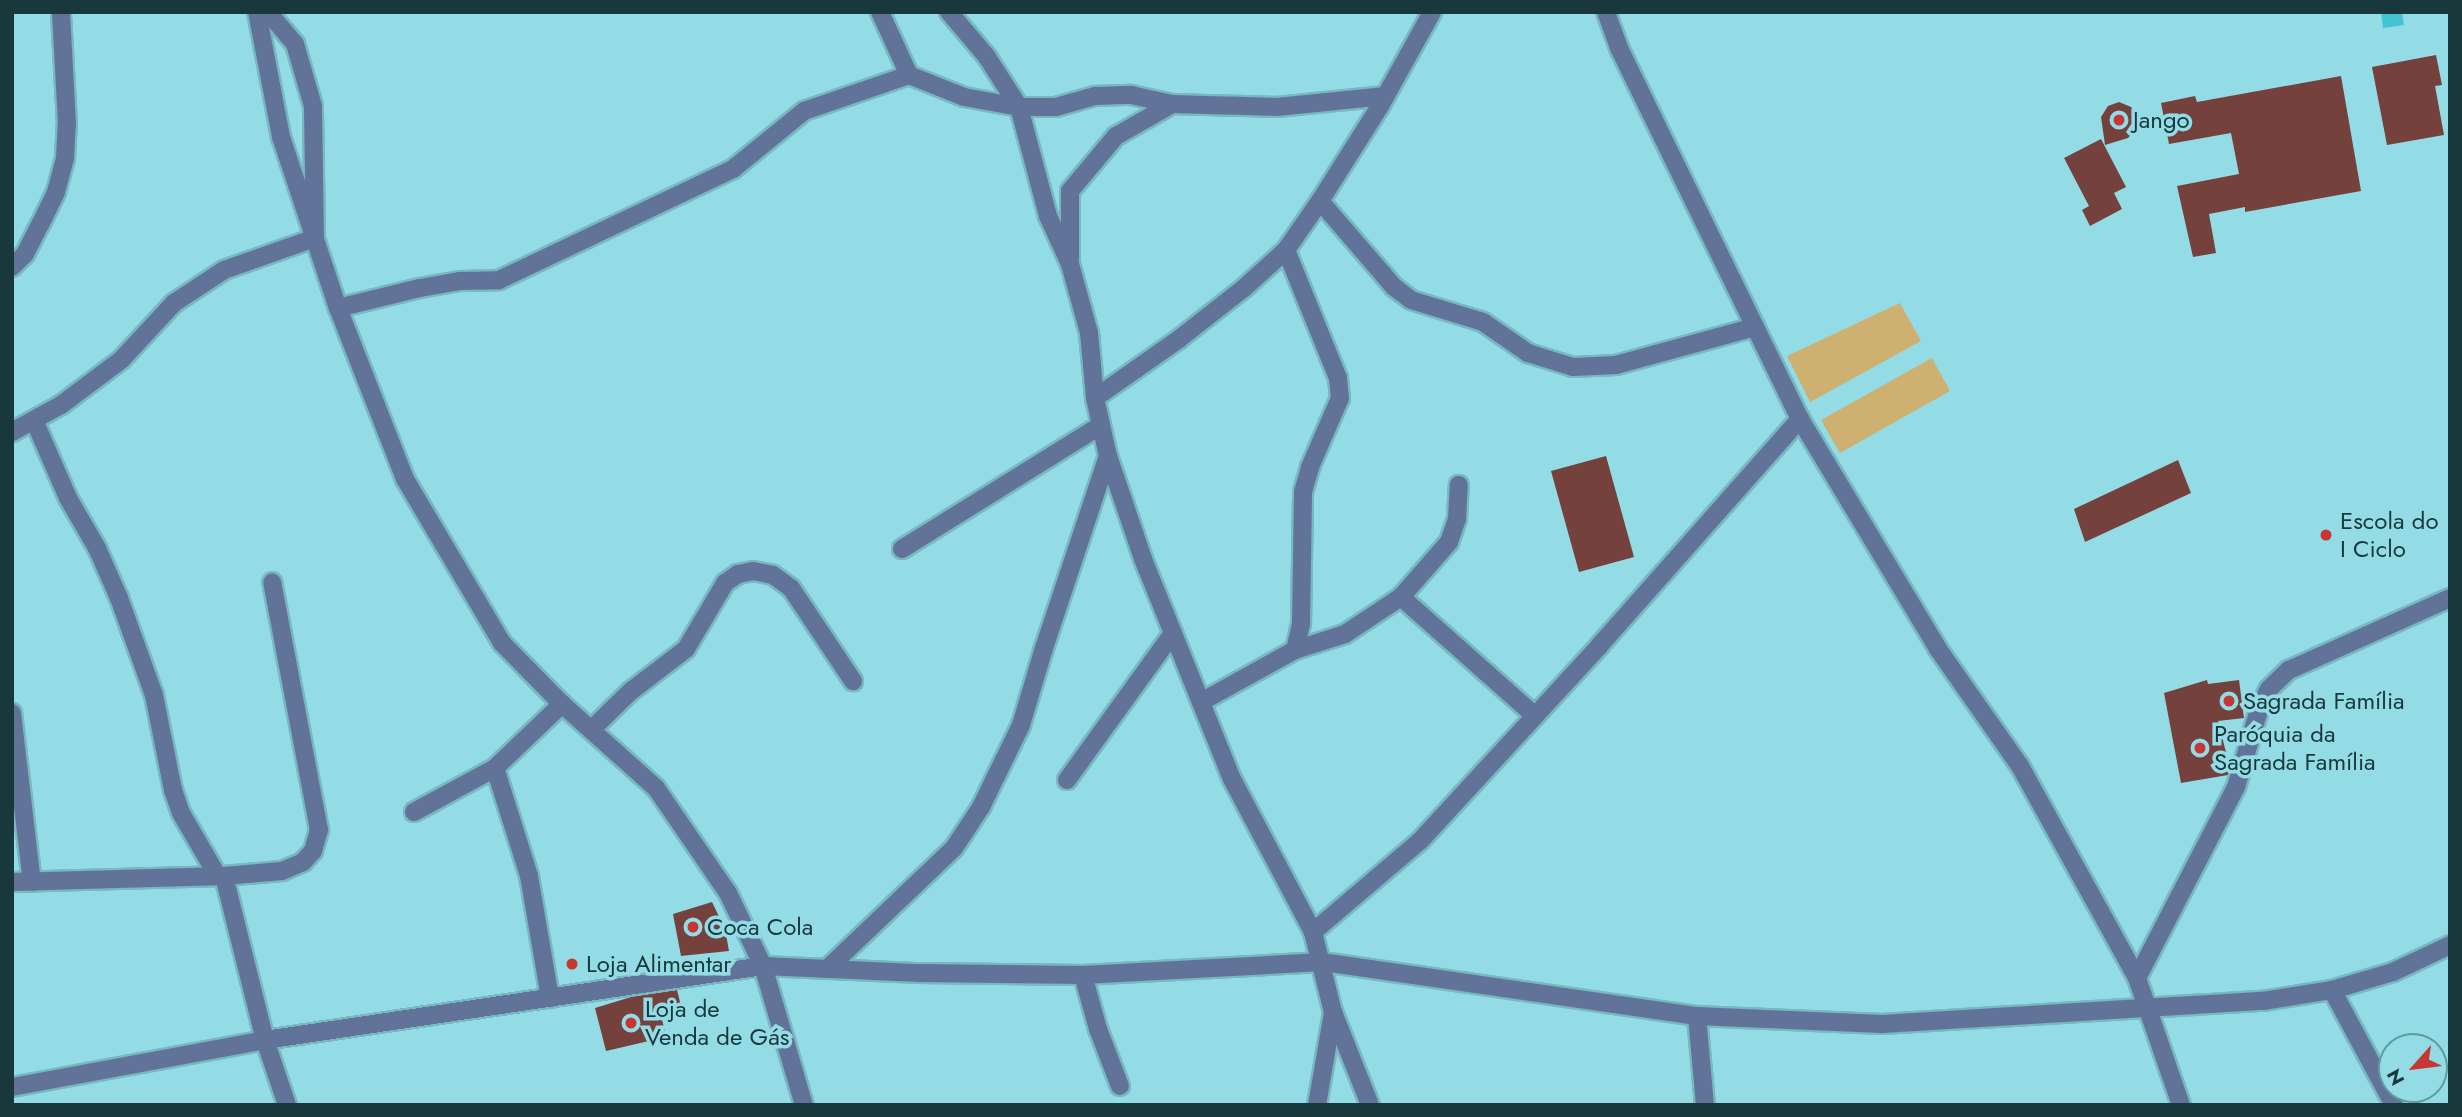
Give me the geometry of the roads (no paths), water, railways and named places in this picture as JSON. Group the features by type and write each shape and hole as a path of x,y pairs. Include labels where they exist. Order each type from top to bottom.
{"street":[{"path":"12,267 25,254 41,223 55,192 65,158 67,124 61,12"},
{"path":"257,12 281,137 338,308 405,479 502,643 562,704 656,788 728,893 763,966 804,1105"},
{"path":"268,12 295,44 313,106 315,237"},
{"path":"880,12 909,75"},
{"path":"950,12 987,57 1019,107 1048,216 1070,264 1089,333 1095,398 1108,456 1143,559 1232,779 1313,932 1334,1012 1370,1105"},
{"path":"1095,398 1179,339 1244,288 1286,250 1321,201 1432,12"},
{"path":"1606,12 1619,48 1800,419 1938,649 2020,766 2137,978 2177,1103"},
{"path":"338,308 433,286 499,280 733,169 804,111 909,75 964,97 1019,107 1056,107 1095,96 1131,95 1172,104 1276,107 1385,96"},
{"path":"1070,264 1070,191 1116,136 1172,104"},
{"path":"1321,201 1394,287 1411,300 1483,322 1528,353 1573,367 1616,365 1755,327"},
{"path":"12,432 61,405 121,360 174,303 224,270 315,237"},
{"path":"1286,250 1338,378 1340,398 1310,467 1303,492 1301,623 1295,650"},
{"path":"1313,932 1420,841 1800,419"},
{"path":"34,420 68,498 97,548 119,598 154,695 173,790 181,813 221,876 265,1040 287,1105"},
{"path":"902,549 1101,425"},
{"path":"827,969 954,848 981,807 1021,725 1108,456"},
{"path":"1200,702 1295,650 1345,634 1401,597 1449,542 1457,519 1459,485"},
{"path":"592,729 631,691 686,649 725,583 738,574 753,570 774,575 791,589 853,681"},
{"path":"12,882 221,876 282,871 303,862 313,851 319,830 272,582"},
{"path":"1401,597 1535,716"},
{"path":"2137,978 2236,788 2259,710 2269,689 2289,670 2450,598"},
{"path":"1067,780 1173,633"},
{"path":"414,812 495,768 562,704"},
{"path":"12,713 32,881"},
{"path":"495,768 529,876 550,998"},
{"path":"12,1087 265,1040 763,966 1083,975 1322,962 1697,1016 1882,1024 2263,1001 2332,990 2393,972 2450,945"},
{"path":"1083,975 1098,1029 1120,1086"},
{"path":"2332,990 2394,1105"},
{"path":"1317,1105 1334,1012"},
{"path":"1697,1016 1705,1105"}],"water":[{"path":"2381,12 2402,12 2404,25 2383,28"}],"place":[{"name":"Jango","path":"2119,120"},
{"name":"Escola do I Ciclo","path":"2326,535"},
{"name":"Sagrada Família","path":"2229,701"},
{"name":"Paróquia da Sagrada Família","path":"2200,748"},
{"name":"Coca Cola","path":"693,927"},
{"name":"Loja Alimentar","path":"572,964"},
{"name":"Loja de Venda de Gás","path":"631,1023"}]}
